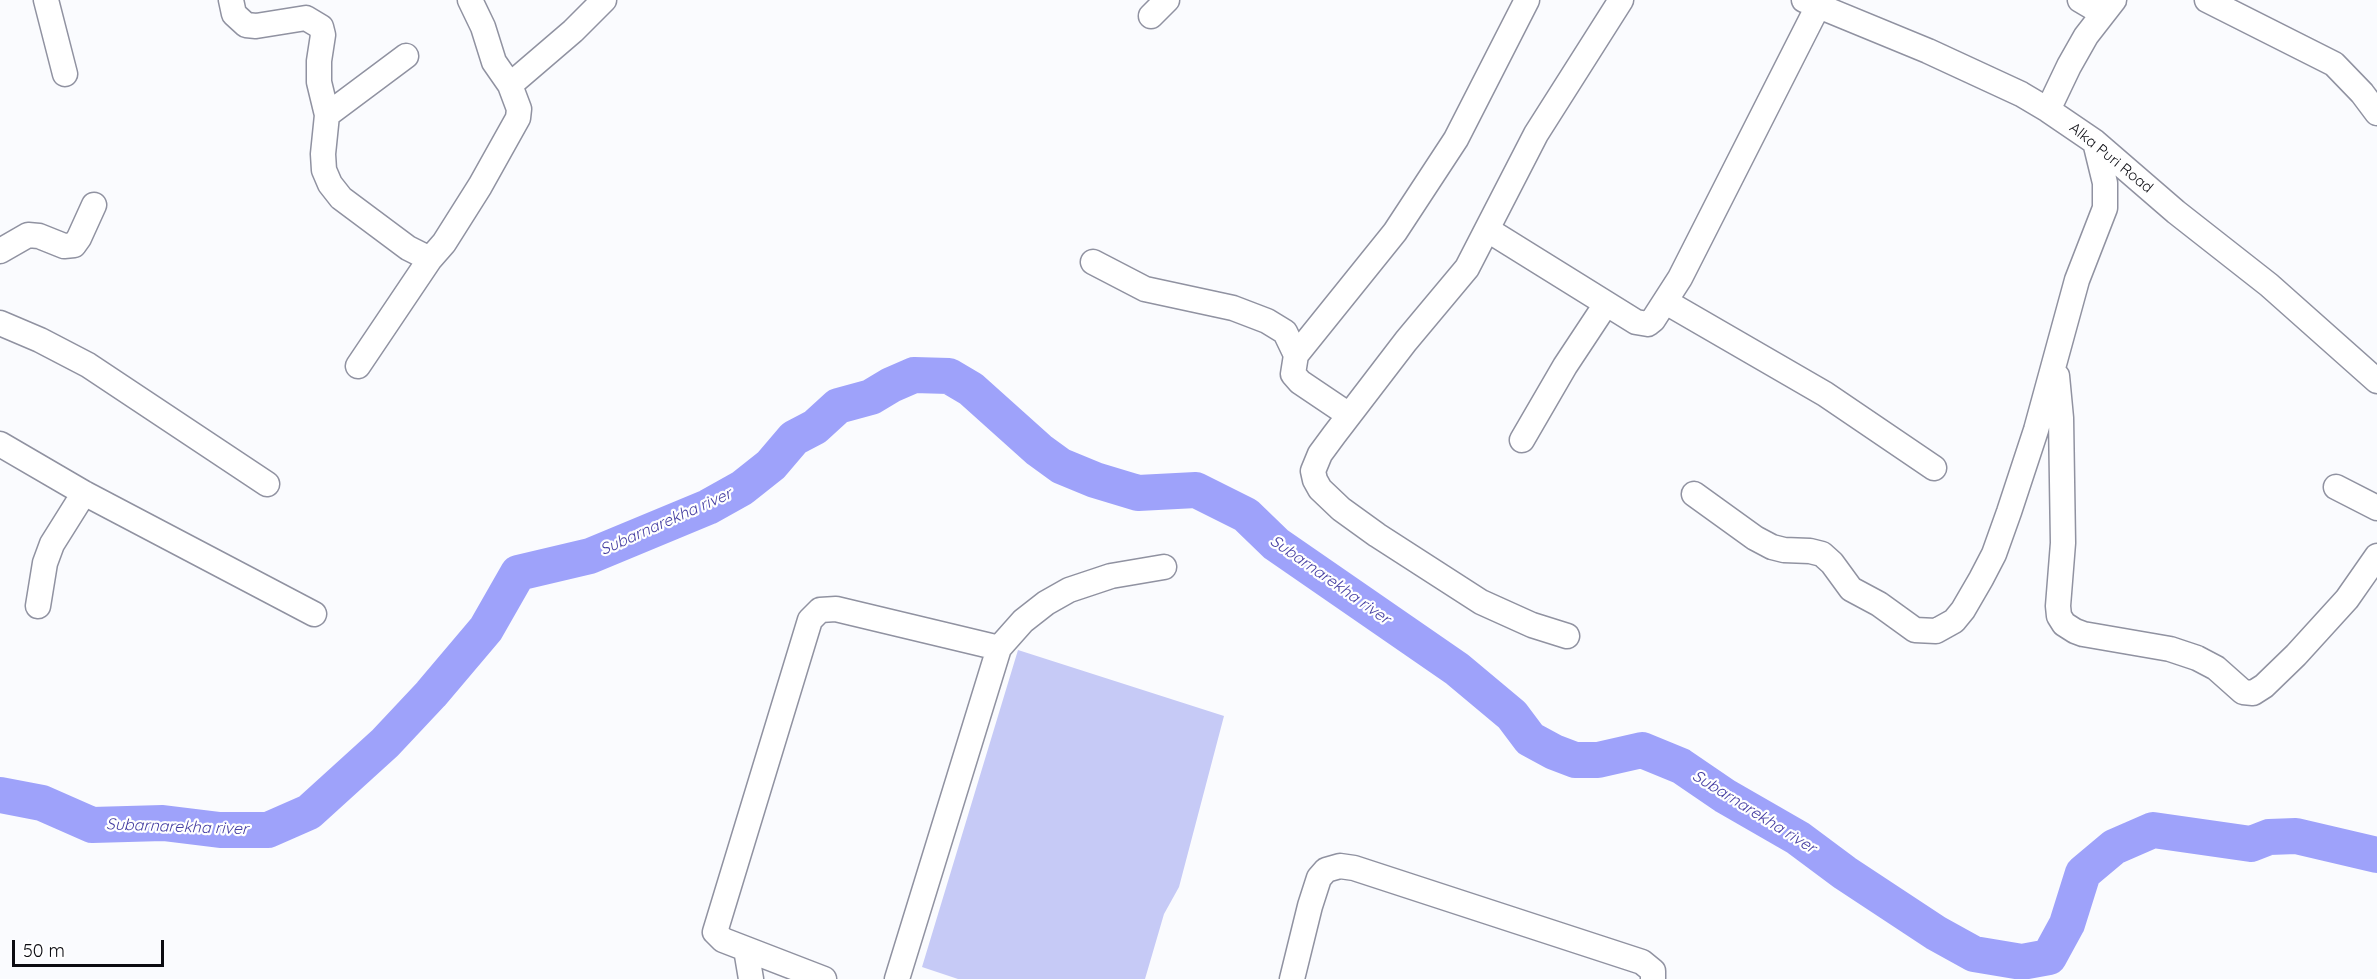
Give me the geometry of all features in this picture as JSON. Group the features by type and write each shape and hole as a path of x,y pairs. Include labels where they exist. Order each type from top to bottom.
{"street":[{"path":"46,0 65,74"},
{"path":"231,0 234,14 246,25 256,26 306,18 321,27 323,35 319,82 327,115 323,154 324,170 330,184 341,198 398,241 419,255 430,259"},
{"path":"358,366 430,259 444,243 480,186 518,118 519,109 510,85 494,62 483,27 470,0"},
{"path":"510,85 573,31 604,0"},
{"path":"1349,415 1300,382 1293,374 1296,355 1395,232 1456,139 1527,0"},
{"path":"1567,636 1532,625 1481,602 1377,535 1341,509 1320,489 1315,480 1315,463 1406,341 1467,268 1536,134 1622,0"},
{"path":"2048,110 2069,66 2108,7 2080,0"},
{"path":"2207,0 2334,64 2377,112"},
{"path":"1488,230 1606,304 1643,324 1653,320 1666,302 1712,218 1811,3"},
{"name":"Alka Puri Road","path":"1811,3 1928,51 2012,90 2048,110 2095,142 2176,212 2269,285 2377,381"},
{"path":"327,115 406,56"},
{"path":"1694,494 1755,538 1772,547 1784,550 1810,550 1822,554 1832,563 1851,589 1879,604 1915,630 1936,631 1954,621 1963,610 1994,554 2030,450 2077,280 2105,208 2105,183 2095,142"},
{"path":"0,251 28,235 39,236 64,246 74,245 94,205"},
{"path":"1093,262 1145,289 1233,308 1267,321 1285,332 1296,355"},
{"path":"1666,302 1825,394 1934,468"},
{"path":"1522,440 1565,366 1606,304"},
{"path":"0,323 40,340 88,365 267,484"},
{"path":"2055,358 2061,418 2063,499 2063,543 2058,606 2059,616 2064,624 2074,631 2170,649 2197,658 2216,668 2243,692 2253,693 2264,686 2296,655 2348,599 2377,556"},
{"path":"0,444 84,493 315,614"},
{"path":"2336,487 2377,508"},
{"path":"38,606 45,563 52,544 84,493"},
{"path":"897,979 999,648 1023,621 1046,603 1069,590 1112,576 1164,567"},
{"path":"824,979 717,937 714,932 810,620 816,612 826,608 836,609 999,648"},
{"path":"1292,979 1319,879 1326,870 1340,866 1354,868 1642,962 1653,971 1653,979"},
{"path":"746,949 751,979"}],"shaded area":[{"path":"1018,650 1224,716 1179,887 1164,914 1145,979 958,979 922,967"}],"waterway":[{"name":"Subarnarekha river","path":"0,795 42,803 92,825 163,823 220,830 268,830 309,812 385,743 431,694 486,629 518,573 590,556 708,507 742,488 771,465 794,438 815,427 838,406 871,397 914,375 949,376 971,389 1039,450 1061,466 1095,480 1138,493 1196,490 1246,515 1276,544 1457,669 1512,715 1530,739 1575,760 1598,760 1642,750 1681,766 1725,796 1798,838 1845,873 1936,933 1974,954 2022,962 2049,957 2067,924 2083,873 2114,847 2153,830 2251,844 2269,837 2296,836 2377,855"}]}
